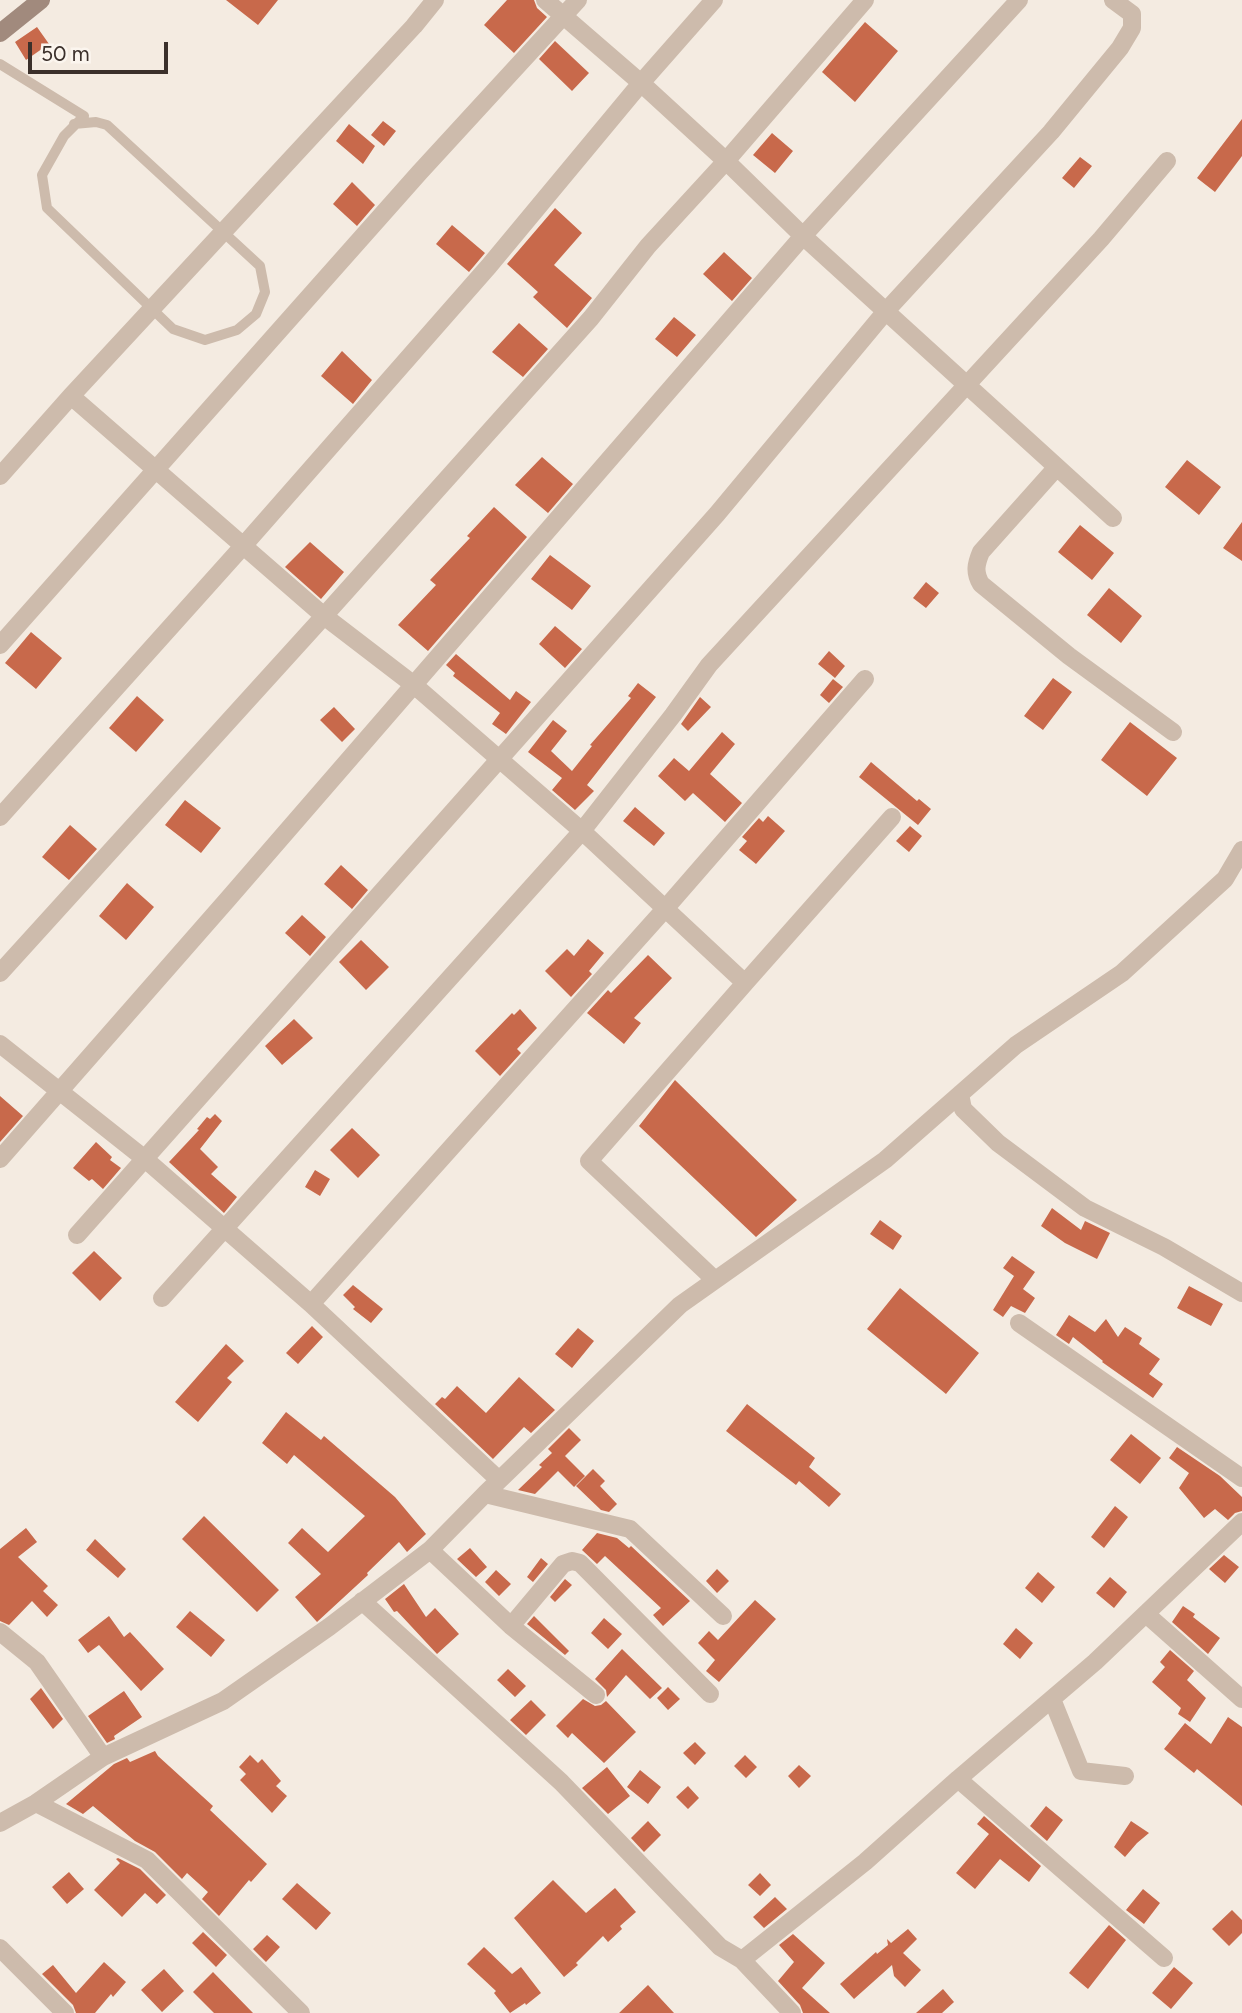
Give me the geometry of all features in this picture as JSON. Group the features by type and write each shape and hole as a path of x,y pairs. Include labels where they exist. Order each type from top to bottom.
{"street":[{"path":"0,33 41,0"},
{"path":"0,476 435,0"},
{"path":"545,0 641,83 803,236 1113,518"},
{"path":"0,645 419,173 578,0"},
{"path":"0,817 489,266 641,83 714,0"},
{"path":"0,972 591,318 648,246 726,161 865,0"},
{"path":"0,1159 803,236 1019,0"},
{"path":"77,1235 717,514 886,311 1051,132 1121,48 1132,29 1132,14 1113,0"},
{"path":"162,1298 582,831 709,665 1101,239 1167,161"},
{"path":"71,396 324,616 414,685 582,831 745,983"},
{"path":"1056,468 981,552 976,576 981,584 1069,656 1173,732"},
{"path":"311,1304 664,910 864,679"},
{"path":"715,1280 589,1161 892,817"},
{"path":"0,1823 36,1803 103,1757 223,1701 329,1627 430,1550 680,1305 885,1160 1016,1045 1122,973 1225,879 1242,850"},
{"path":"0,1044 145,1159 225,1228 311,1304 499,1480"},
{"path":"960,1094 963,1109 998,1143 1085,1208 1164,1247 1242,1293"},
{"path":"1019,1324 1242,1478"},
{"path":"485,1494 630,1529 723,1616"},
{"path":"742,1960 865,1862 1052,1699 1241,1526"},
{"path":"430,1550 511,1626 596,1695"},
{"path":"511,1626 563,1564 572,1561 580,1563 710,1693"},
{"path":"362,1601 561,1782 720,1947 742,1960 792,2013"},
{"path":"1146,1614 1242,1699"},
{"path":"0,1632 37,1662 103,1757"},
{"path":"1052,1699 1081,1771 1125,1776"},
{"path":"958,1779 1164,1958"},
{"path":"36,1803 148,1860 301,2013"},
{"path":"0,1948 65,2013"}],"lane":[{"path":"0,64 84,116 74,124 50,158 42,175 47,208 173,330 205,340 237,330 256,314 265,292 260,266 107,125 96,122 74,124"}],"building":[{"path":"226,0 278,0 258,25"},
{"path":"507,0 534,0 537,8 547,17 514,53 484,25"},
{"path":"865,22 898,51 855,102 822,72"},
{"path":"37,27 49,44 26,60 15,42"},
{"path":"555,41 589,73 572,91 539,59"},
{"path":"1242,119 1242,156 1215,192 1197,178"},
{"path":"383,121 396,131 384,146 371,135"},
{"path":"349,124 375,146 363,164 336,141"},
{"path":"772,133 793,151 775,173 753,155"},
{"path":"1080,157 1092,166 1074,188 1062,178"},
{"path":"352,182 375,205 357,226 333,204"},
{"path":"555,208 582,233 554,265 592,298 567,328 533,297 538,292 507,264"},
{"path":"452,225 485,253 469,272 436,244"},
{"path":"724,252 752,278 732,301 703,274"},
{"path":"674,317 696,335 677,357 655,339"},
{"path":"519,323 548,349 523,377 492,352"},
{"path":"342,351 372,380 353,404 321,376"},
{"path":"542,457 573,484 548,513 515,485"},
{"path":"1187,460 1221,487 1199,515 1165,487"},
{"path":"494,507 527,537 428,651 398,625 436,585 430,580 470,538 467,536"},
{"path":"1242,522 1242,561 1223,548"},
{"path":"1080,525 1114,553 1092,580 1058,552"},
{"path":"310,542 344,572 321,599 285,567"},
{"path":"550,555 591,586 572,610 531,579"},
{"path":"926,582 939,593 926,608 913,598"},
{"path":"1109,588 1142,616 1121,643 1087,615"},
{"path":"555,626 582,649 565,668 539,644"},
{"path":"31,632 62,658 36,689 5,663"},
{"path":"829,651 845,666 835,678 818,664"},
{"path":"456,654 510,700 516,691 531,702 506,734 492,724 500,713 453,676 455,673 446,665"},
{"path":"1053,678 1072,692 1043,730 1024,716"},
{"path":"833,679 843,687 829,703 820,695"},
{"path":"638,683 656,697 587,785 594,791 575,810 552,790 562,778 528,752 553,720 567,731 551,751 572,771 592,746 590,745 631,698 628,696"},
{"path":"137,696 164,720 136,752 109,728"},
{"path":"700,697 711,707 688,731 681,724"},
{"path":"334,707 355,729 342,742 320,720"},
{"path":"1130,722 1177,758 1147,796 1101,760"},
{"path":"722,732 735,744 710,774 742,803 725,822 693,793 685,801 658,776 674,758 689,771"},
{"path":"871,762 917,801 919,799 931,809 918,825 859,777"},
{"path":"185,800 221,828 201,853 165,825"},
{"path":"635,807 665,833 654,846 623,821"},
{"path":"768,816 785,831 756,864 739,850 747,841 742,837 759,818 763,822"},
{"path":"70,825 97,849 69,880 42,857"},
{"path":"910,826 922,836 909,852 896,841"},
{"path":"341,865 368,890 352,909 324,884"},
{"path":"127,883 154,907 126,940 99,916"},
{"path":"302,915 326,937 310,956 285,933"},
{"path":"588,939 604,953 589,971 592,974 571,997 545,971 567,949 574,956"},
{"path":"361,940 389,967 366,990 339,962"},
{"path":"648,955 672,978 634,1018 641,1023 624,1044 587,1013 608,990 611,993"},
{"path":"520,1009 537,1028 517,1049 521,1053 500,1076 475,1051 512,1013 514,1015"},
{"path":"294,1019 313,1038 282,1065 265,1046"},
{"path":"675,1080 797,1200 756,1237 639,1126"},
{"path":"0,1096 23,1116 0,1142"},
{"path":"215,1114 222,1121 200,1149 218,1167 211,1174 237,1197 224,1213 169,1162 199,1130 197,1129 207,1117 210,1119"},
{"path":"352,1128 380,1155 358,1178 330,1150"},
{"path":"96,1142 112,1157 110,1160 121,1168 103,1189 73,1168"},
{"path":"315,1170 330,1179 320,1196 305,1187"},
{"path":"1052,1208 1081,1230 1085,1221 1110,1233 1097,1259 1065,1243 1041,1226"},
{"path":"880,1220 902,1236 893,1250 870,1234"},
{"path":"94,1251 122,1278 100,1301 72,1273"},
{"path":"1012,1256 1035,1272 1023,1289 1035,1298 1025,1313 1011,1306 1003,1317 993,1310 1014,1276 1003,1268"},
{"path":"353,1285 383,1309 371,1323 353,1309 355,1307 343,1295"},
{"path":"1189,1286 1223,1304 1211,1326 1177,1308"},
{"path":"900,1288 979,1353 946,1394 867,1329"},
{"path":"1069,1315 1095,1332 1106,1319 1118,1337 1125,1327 1142,1338 1139,1344 1160,1359 1149,1374 1163,1384 1153,1398 1102,1362 1073,1337 1069,1344 1056,1335"},
{"path":"312,1326 323,1337 298,1364 286,1353"},
{"path":"578,1328 594,1341 572,1368 555,1354"},
{"path":"226,1344 244,1361 227,1378 232,1382 198,1422 175,1402"},
{"path":"519,1377 555,1410 531,1433 524,1427 493,1459 435,1404 442,1397 445,1399 457,1386 486,1413"},
{"path":"747,1404 815,1458 809,1467 841,1494 829,1507 799,1481 796,1485 726,1431"},
{"path":"286,1412 321,1440 324,1436 395,1497 426,1534 407,1552 399,1542 317,1622 295,1597 321,1574 288,1543 302,1528 328,1552 365,1516 294,1455 287,1464 262,1443"},
{"path":"569,1428 581,1440 565,1456 585,1476 574,1487 558,1471 535,1494 518,1490 542,1467 539,1465 552,1453 548,1449"},
{"path":"1131,1434 1161,1458 1140,1484 1110,1460"},
{"path":"1177,1447 1220,1476 1242,1497 1242,1511 1235,1513 1228,1520 1215,1509 1204,1518 1179,1488 1189,1473 1169,1458"},
{"path":"593,1469 605,1481 600,1486 617,1504 609,1512 601,1510 576,1486"},
{"path":"1115,1506 1128,1517 1104,1548 1091,1537"},
{"path":"204,1516 279,1590 257,1612 182,1539"},
{"path":"26,1528 37,1542 18,1557 48,1586 43,1591 58,1605 47,1617 32,1601 9,1625 0,1621 0,1549"},
{"path":"597,1533 617,1538 629,1548 631,1546 690,1601 663,1626 653,1615 661,1608 605,1556 597,1564 582,1550"},
{"path":"95,1539 126,1569 118,1578 86,1550"},
{"path":"470,1548 487,1567 476,1577 457,1559"},
{"path":"1224,1555 1239,1567 1225,1583 1209,1569"},
{"path":"541,1558 548,1564 533,1582 527,1577"},
{"path":"717,1569 729,1581 717,1593 706,1581"},
{"path":"496,1570 511,1584 499,1596 485,1582"},
{"path":"1038,1572 1055,1587 1042,1603 1025,1588"},
{"path":"1110,1577 1127,1592 1114,1608 1096,1593"},
{"path":"565,1579 572,1585 555,1602 550,1597"},
{"path":"404,1584 426,1617 435,1608 459,1634 437,1654 397,1611 394,1612 385,1599"},
{"path":"755,1600 776,1619 719,1682 706,1671 715,1660 698,1643 709,1631 718,1640"},
{"path":"1183,1606 1220,1638 1208,1654 1172,1622"},
{"path":"190,1611 225,1640 211,1657 176,1627"},
{"path":"109,1616 124,1637 130,1632 164,1669 141,1691 99,1645 88,1653 78,1640"},
{"path":"534,1616 569,1651 565,1655 527,1624"},
{"path":"604,1618 622,1634 608,1649 591,1633"},
{"path":"1016,1628 1033,1643 1020,1659 1003,1644"},
{"path":"622,1649 662,1688 650,1699 626,1675 607,1697 606,1690 595,1679"},
{"path":"1170,1650 1194,1671 1187,1680 1206,1698 1190,1722 1178,1714 1181,1708 1152,1682 1165,1667 1160,1662"},
{"path":"508,1669 526,1686 515,1697 497,1680"},
{"path":"668,1687 680,1699 668,1710 657,1698"},
{"path":"41,1688 63,1719 53,1729 30,1699"},
{"path":"124,1691 142,1717 107,1743 88,1716"},
{"path":"583,1699 595,1706 606,1701 636,1732 604,1763 572,1733 568,1738 556,1726"},
{"path":"531,1700 546,1715 526,1735 510,1720"},
{"path":"1228,1717 1242,1727 1242,1806 1197,1769 1194,1773 1164,1749 1185,1723 1211,1744"},
{"path":"695,1742 706,1753 695,1765 683,1753"},
{"path":"155,1751 213,1806 210,1810 267,1864 251,1882 249,1880 219,1916 202,1899 208,1892 187,1873 182,1879 155,1852 135,1841 93,1806 83,1814 66,1804 114,1764 127,1758 130,1762"},
{"path":"250,1755 258,1763 262,1759 281,1781 276,1786 287,1796 272,1813 240,1780 246,1774 239,1767"},
{"path":"745,1755 757,1767 746,1778 734,1766"},
{"path":"799,1765 811,1776 799,1788 788,1776"},
{"path":"607,1767 630,1796 608,1814 582,1788"},
{"path":"640,1770 661,1787 648,1804 627,1787"},
{"path":"688,1786 699,1798 688,1809 676,1797"},
{"path":"1046,1806 1063,1820 1047,1841 1030,1826"},
{"path":"984,1816 1041,1866 1029,1882 1000,1859 975,1889 956,1873 989,1834 977,1824"},
{"path":"648,1821 661,1835 644,1852 631,1838"},
{"path":"1131,1821 1149,1833 1125,1857 1114,1847"},
{"path":"116,1859 140,1869 166,1895 157,1904 145,1893 122,1917 94,1890 120,1863"},
{"path":"69,1872 84,1889 67,1904 52,1887"},
{"path":"760,1873 771,1885 760,1896 748,1885"},
{"path":"553,1880 586,1913 615,1888 636,1912 620,1926 622,1929 608,1942 603,1936 564,1977 514,1918"},
{"path":"297,1883 331,1913 316,1930 282,1899"},
{"path":"1143,1889 1160,1903 1144,1924 1126,1910"},
{"path":"775,1897 787,1909 764,1928 753,1917"},
{"path":"1232,1910 1242,1920 1242,1933 1229,1946 1212,1929"},
{"path":"1109,1925 1126,1940 1088,1989 1069,1973"},
{"path":"908,1929 917,1939 903,1953 921,1970 905,1987 894,1976 892,1965 854,1999 840,1984 876,1952 877,1954 888,1945 887,1939 891,1943"},
{"path":"203,1932 227,1955 216,1967 192,1943"},
{"path":"793,1934 825,1963 802,1988 830,2013 803,2013 800,2005 778,1981 794,1962 779,1945"},
{"path":"267,1935 280,1947 266,1962 253,1949"},
{"path":"484,1947 512,1974 521,1967 541,1993 510,2013 494,1993 496,1991 467,1964"},
{"path":"104,1962 126,1982 113,1997 111,1994 95,2013 76,2013 73,2005 42,1974 53,1965 76,1993"},
{"path":"1174,1967 1193,1983 1171,2009 1152,1993"},
{"path":"164,1969 184,1991 162,2012 141,1990"},
{"path":"213,1972 253,2013 214,2013 193,1992"},
{"path":"648,1985 674,2013 619,2013"},
{"path":"943,1989 954,2002 942,2013 916,2013"}]}
